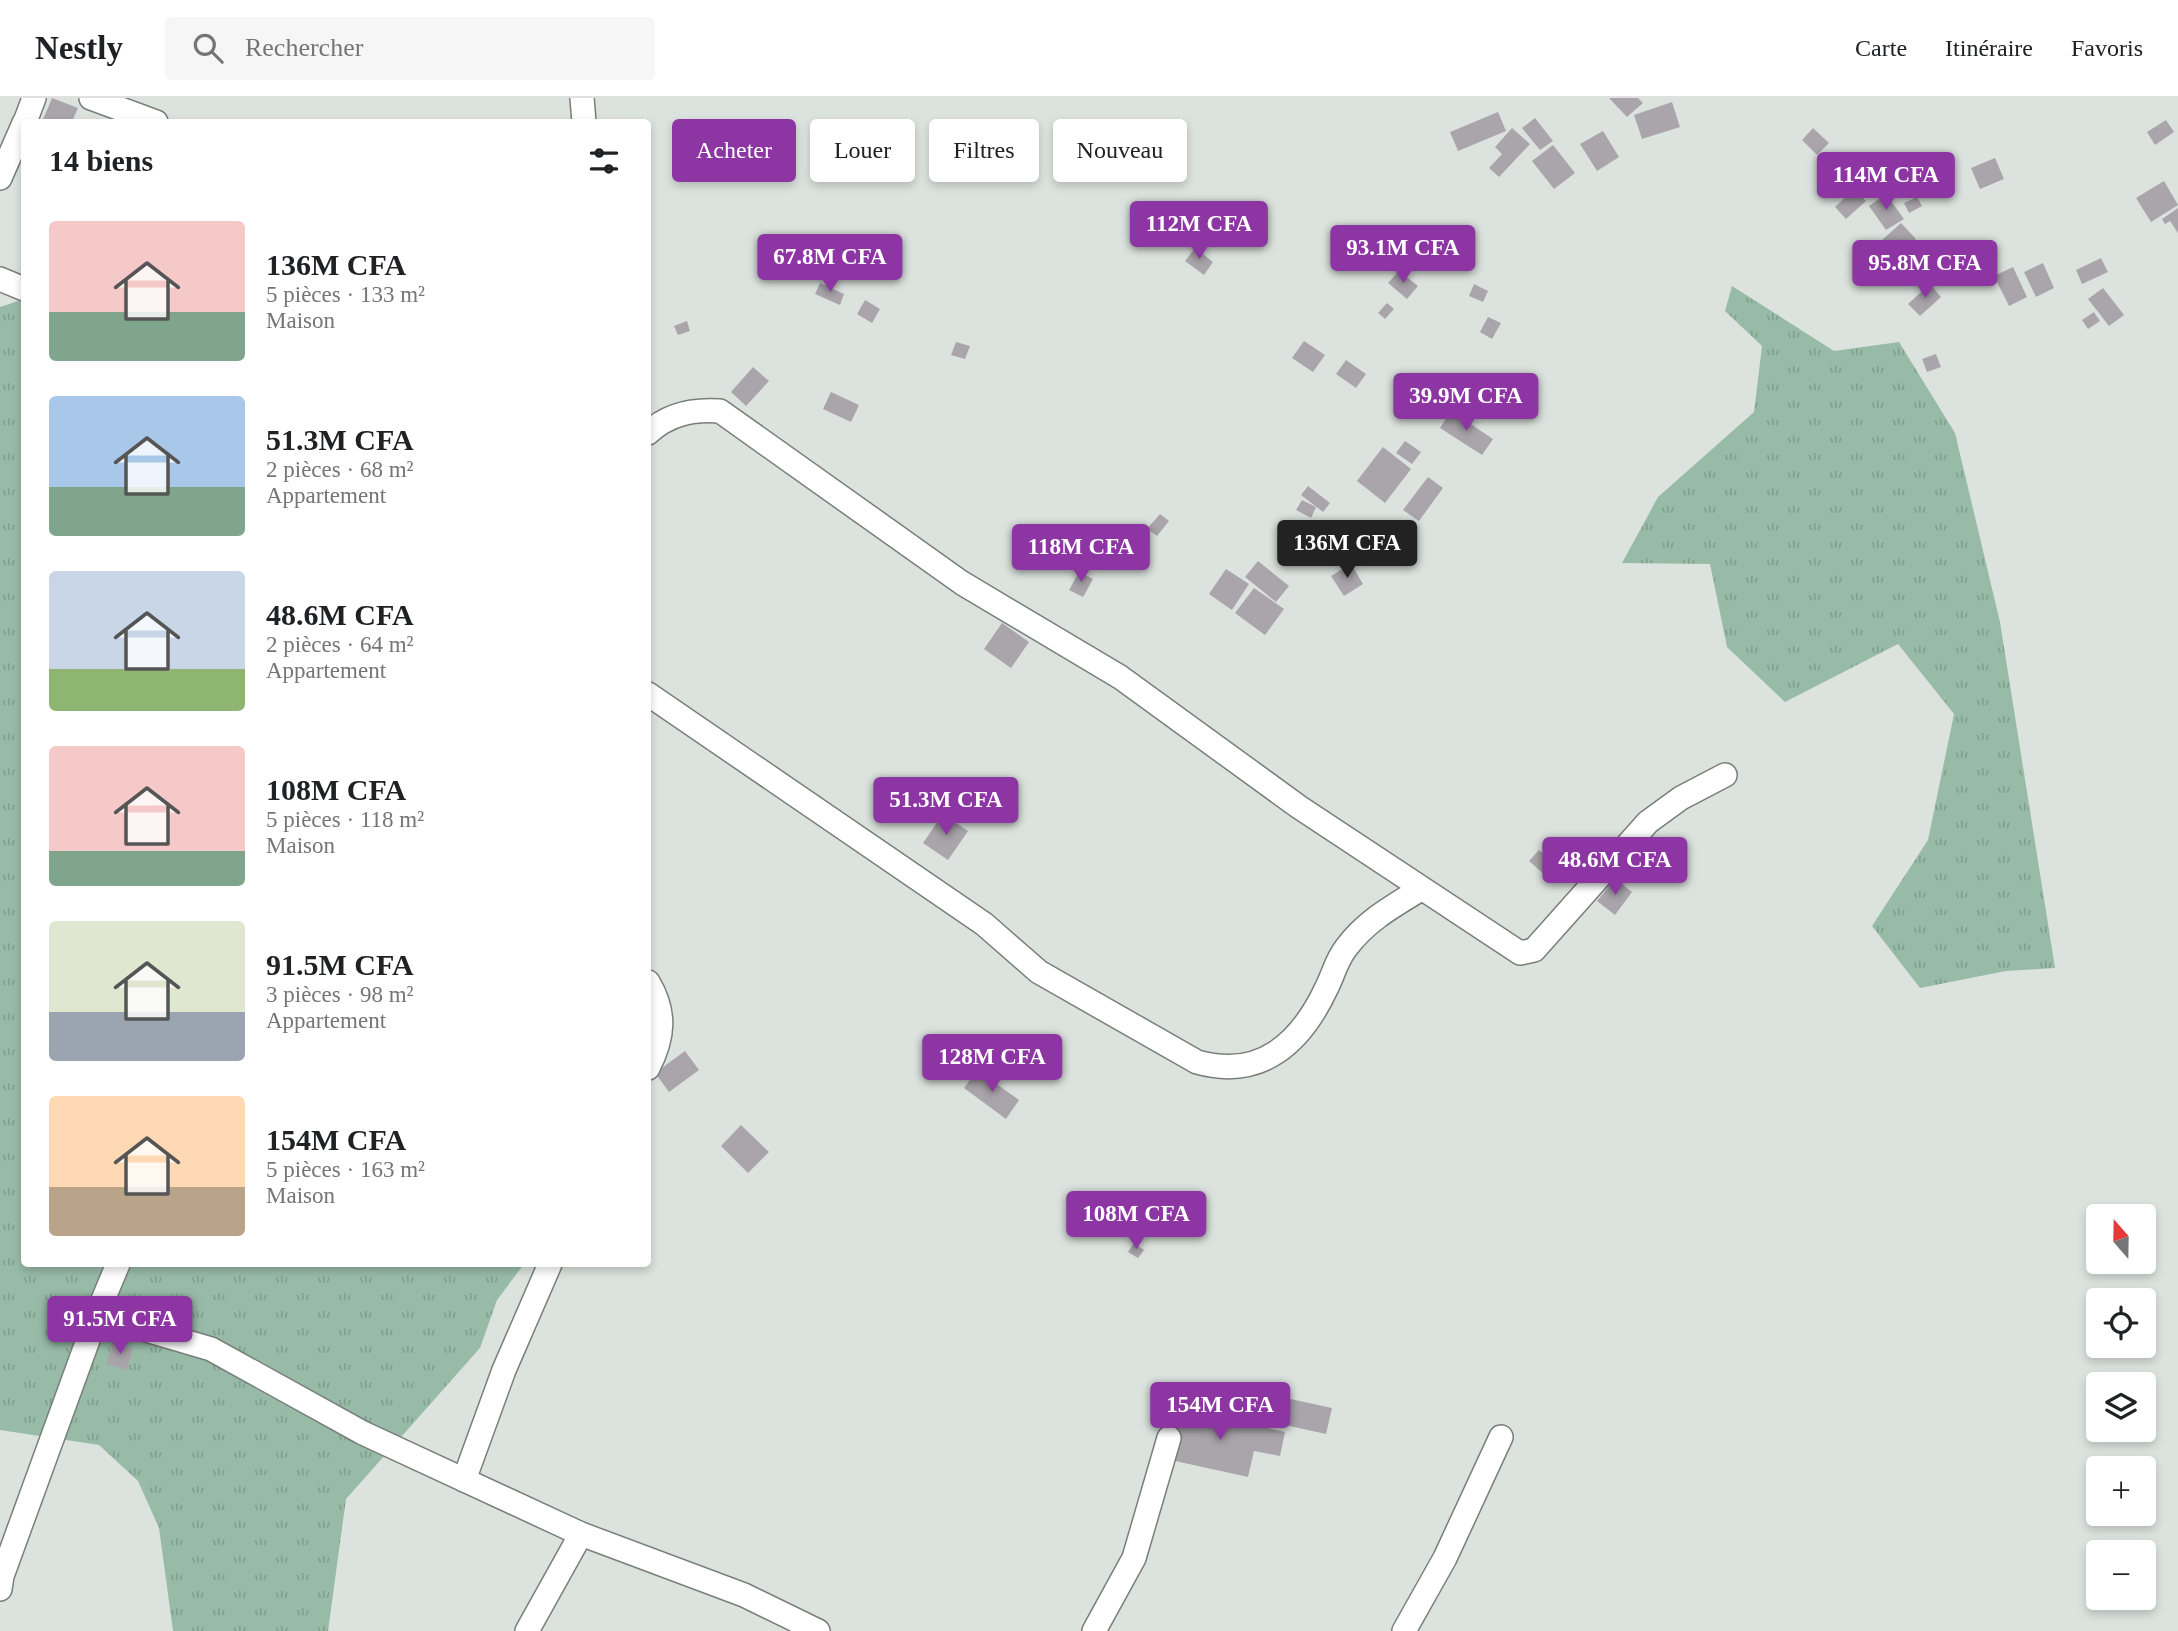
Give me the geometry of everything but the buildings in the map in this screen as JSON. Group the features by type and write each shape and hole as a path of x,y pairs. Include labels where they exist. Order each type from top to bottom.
{"street":[{"path":"26,119 34,98"},
{"path":"91,98 148,119"},
{"path":"582,98 584,119"},
{"path":"0,178 21,130"},
{"path":"0,279 21,288"},
{"path":"651,431 671,416 697,409 720,411 962,583 1120,677 1299,807 1520,953 1534,950 1648,822 1681,798 1725,775"},
{"path":"651,696 984,924 1039,972 1197,1062 1222,1069 1239,1068 1265,1060 1285,1047 1308,1021 1328,986 1336,961 1362,928 1421,889"},
{"path":"651,987 662,1016 662,1036 651,1061"},
{"path":"0,1589 2,1576 117,1267"},
{"path":"464,1480 504,1370 549,1267"},
{"path":"100,1307 143,1329 211,1349 363,1433 581,1534 744,1595 818,1631"},
{"path":"1404,1631 1445,1558 1501,1437"},
{"path":"1094,1631 1134,1558 1169,1438"},
{"path":"527,1631 581,1534"}],"green space":[{"path":"1732,286 1834,351 1899,342 1955,433 2000,622 2055,968 2006,971 1920,988 1872,926 1928,840 1954,714 1898,644 1785,702 1727,647 1710,564 1622,563 1658,497 1754,412 1762,346 1725,311"},
{"path":"21,300 21,1267 522,1267 497,1300 480,1348 346,1499 328,1631 173,1631 159,1528 138,1481 99,1445 0,1430 0,307"}]}
